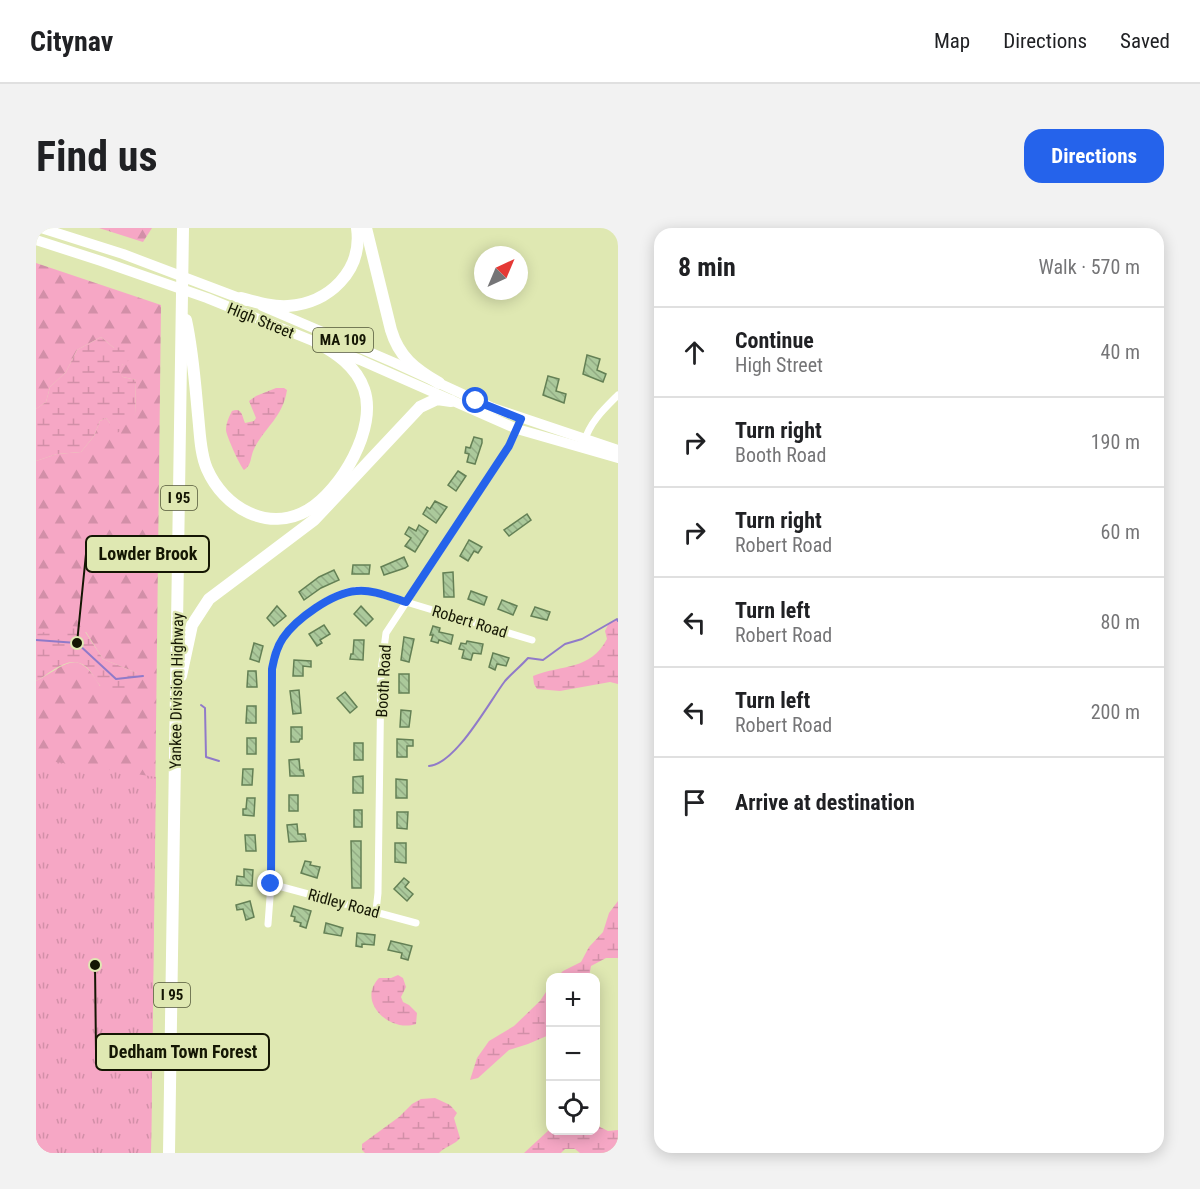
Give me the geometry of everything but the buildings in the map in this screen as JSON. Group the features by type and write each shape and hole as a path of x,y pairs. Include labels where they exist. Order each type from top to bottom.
{"highway":[{"name":"Yankee Division Highway","path":"169,1153 183,228"},
{"path":"241,298 284,306 303,304 324,295 342,281 354,263 358,247 357,228"},
{"path":"366,228 390,330 396,345 408,362 439,383"},
{"path":"182,302 192,346 201,448 205,462 213,481 229,500 244,511 256,516 273,519 290,517 317,503 340,477 364,434 368,416 362,382 345,361 316,342"},
{"path":"176,694 192,625 209,599 314,520 420,407 437,399 451,401"}],"main road":[{"name":"High Street","path":"41,228 156,266 241,298 439,383 519,424"},
{"name":"High Street","path":"36,240 207,298 316,342 451,401 519,424 584,443 618,450"},
{"name":"High Street","path":"584,443 618,458"}],"street":[{"path":"584,443 597,417 618,395"},
{"name":"Booth Road","path":"376,911 381,681 386,633 509,446 519,424"},
{"name":"Robert Road","path":"268,924 271,884 272,669 276,652 283,638 297,623 320,605 357,590 373,592 532,640"},
{"name":"Ridley Road","path":"271,884 416,923"}],"green space":[{"path":"99,228 152,228 143,242"},
{"path":"36,263 161,305 151,1153 36,1153 36,681 71,662 85,666 100,686 137,673 103,659 86,632 36,634 36,461 57,454 81,452 94,436 100,421 106,418 110,423 135,414 136,380 123,377 118,371 123,364 114,348 101,337 77,350 66,372 50,387 46,402 36,409"},
{"path":"101,337 114,348 131,346 133,352 131,359 123,364 119,371 123,377 136,380 135,414 119,432 114,434 109,432 110,423 106,418 100,421 94,436 81,452 57,454 36,461 36,409 46,402 50,387 66,372 77,350"},
{"path":"276,388 287,390 282,408 258,441 250,463 244,470 227,433 228,420 232,411 238,410 245,423 254,421 256,418 249,401"},
{"path":"618,619 618,684 610,682 560,691 537,689 533,676 575,665 592,657 607,639 605,631 609,623"},
{"path":"71,626 82,627 103,659 137,673 131,690 123,695 112,694 101,687 89,669 74,662 59,666 36,681 36,634"},
{"path":"36,759 156,777 151,1153 36,1153"},
{"path":"618,901 618,958 606,958 591,966 590,973 561,973 581,962 589,947 603,932 609,913"},
{"path":"398,975 403,978 406,987 401,997 403,1002 417,1013 416,1024 406,1026 387,1020 379,1013 371,997 373,987 379,978 391,978"},
{"path":"546,992 546,1036 509,1050 478,1078 470,1080 477,1058 489,1041 514,1026"},
{"path":"435,1098 450,1105 457,1113 454,1118 460,1138 456,1142 439,1153 365,1153 362,1150 362,1144 399,1117 412,1104 421,1099"},
{"path":"600,1127 608,1131 618,1130 618,1146 613,1153 580,1153 575,1149 565,1149 561,1153 524,1153 546,1133 546,1135 600,1135"}],"waterway":[{"path":"429,766 439,763 461,744 505,681 528,658 543,660 565,644 582,639 617,619 618,621"},
{"path":"36,640 77,643 116,679 143,676"},
{"path":"201,705 205,708 206,757 219,761"}],"place":[{"name":"Lowder Brook","path":"77,643"},
{"name":"Dedham Town Forest","path":"95,965"}],"route":[{"path":"271,884 272,669 276,652 283,638 297,623 320,605 343,594 357,590 373,592 406,602 509,446 521,419 476,401"}]}
